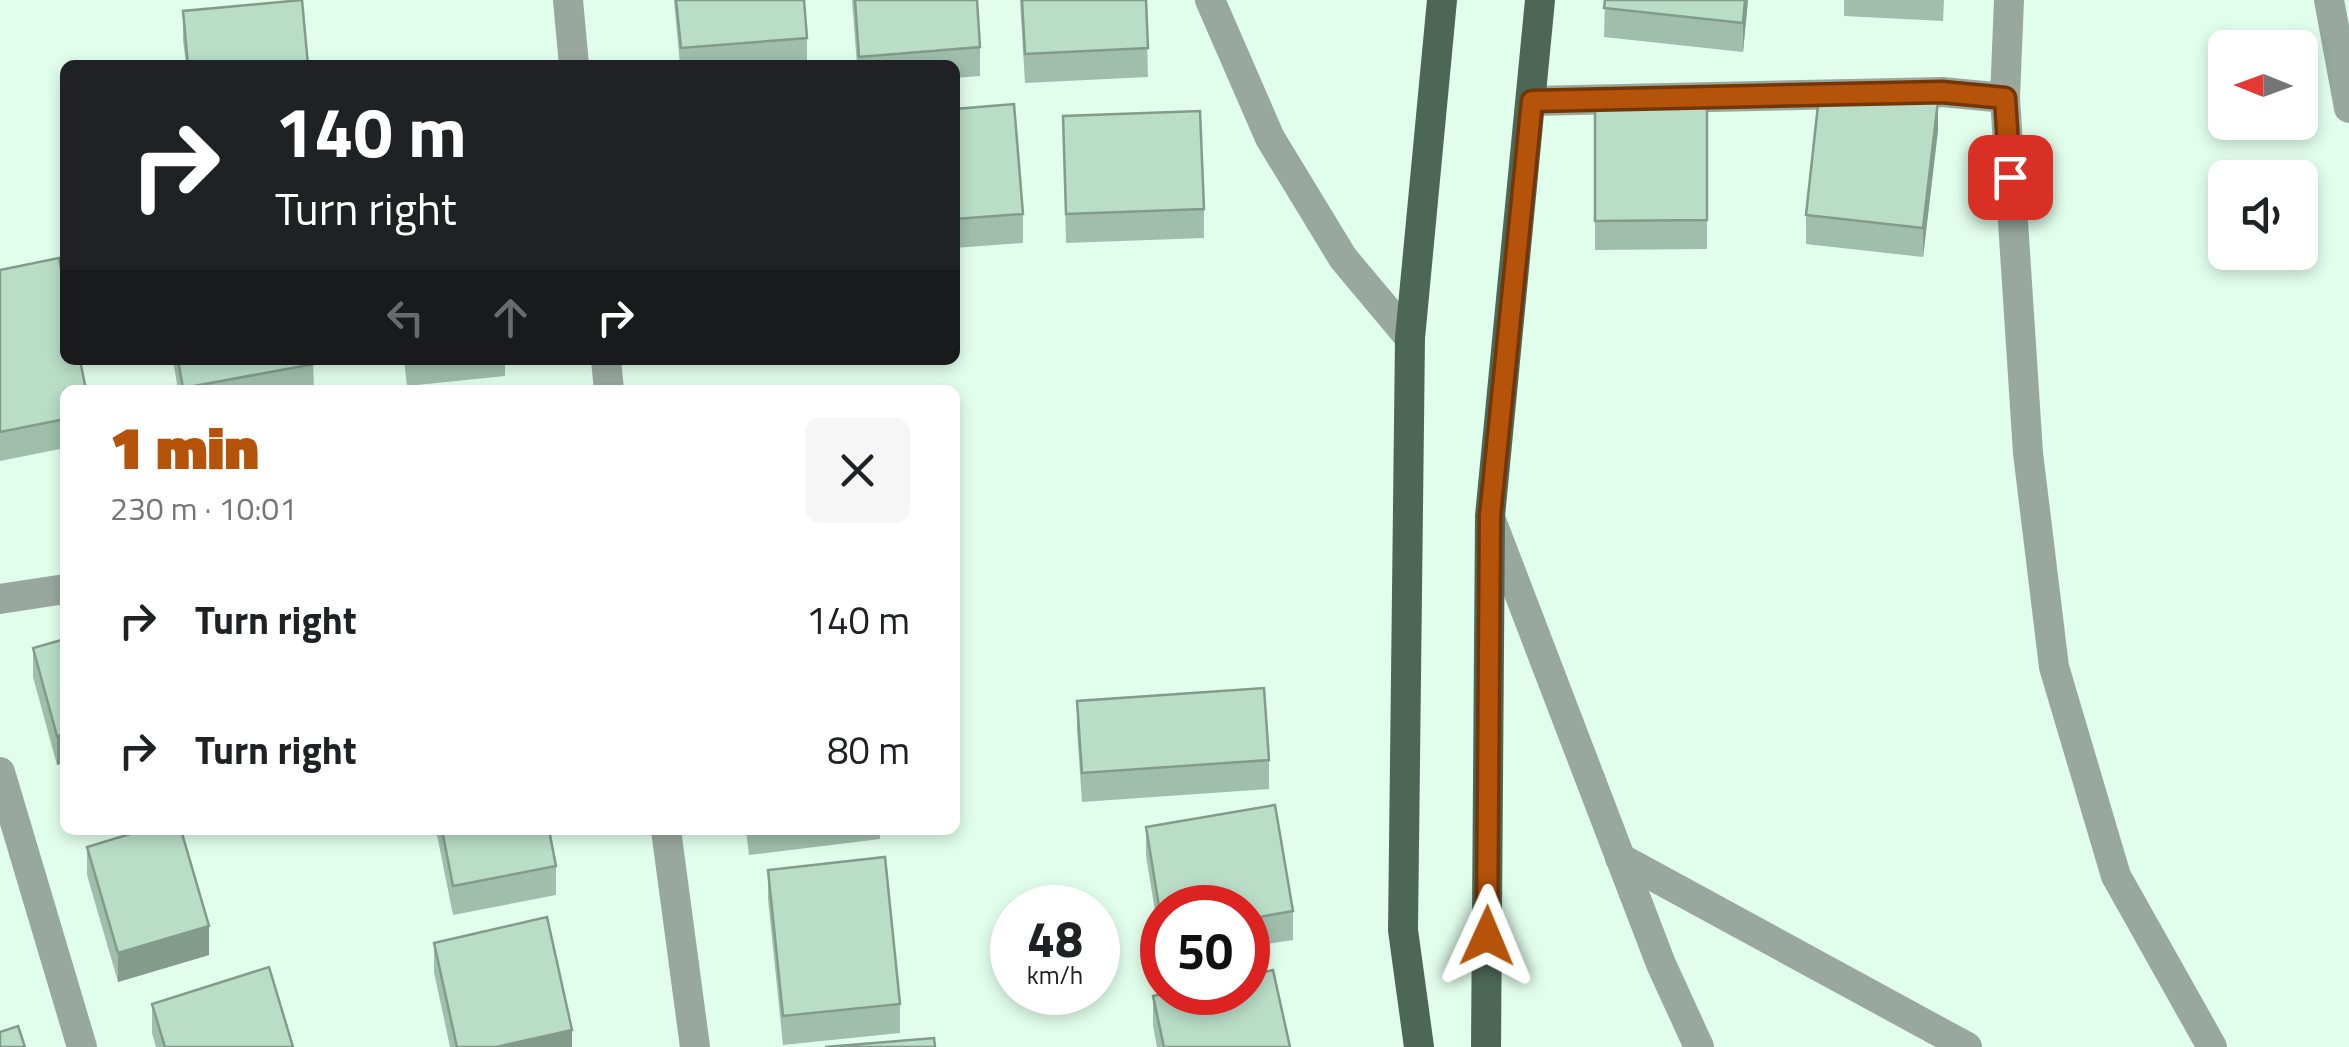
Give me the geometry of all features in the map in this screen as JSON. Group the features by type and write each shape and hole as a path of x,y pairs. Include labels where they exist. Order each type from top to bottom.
{"main road":[{"path":"1418,1047 1403,930 1410,338 1442,0"},
{"path":"1486,1047 1490,516 1540,0"}],"street":[{"path":"568,0 574,60"},
{"path":"1210,0 1270,138 1343,258 1410,338"},
{"path":"2009,0 2005,98 2028,453 2054,667 2116,876 2212,1047"},
{"path":"2328,0 2349,108"},
{"path":"1532,101 1942,92 2005,98"},
{"path":"1490,516 1660,964 1699,1047"},
{"path":"0,599 60,590"},
{"path":"0,772 82,1047"},
{"path":"667,835 695,1047"},
{"path":"1620,858 1967,1047"}],"building":[{"path":"302,0 308,60 188,60 183,11"},
{"path":"676,0 804,0 807,38 681,48"},
{"path":"855,0 977,0 980,47 859,57"},
{"path":"1022,0 1146,0 1148,48 1025,54"},
{"path":"1605,0 1745,0 1743,23 1604,8"},
{"path":"1820,87 1938,101 1923,228 1806,215"},
{"path":"1014,104 1023,214 960,219 960,109"},
{"path":"1707,105 1707,220 1595,221 1595,106"},
{"path":"1200,111 1204,209 1066,214 1063,116"},
{"path":"59,258 60,365 81,365 85,385 60,385 60,420 0,432 0,270"},
{"path":"179,365 309,365 199,385 182,385"},
{"path":"60,640 60,735 57,736 33,648"},
{"path":"1264,688 1269,760 1082,773 1077,701"},
{"path":"1275,805 1293,911 1270,915 1270,885 1155,885 1146,827"},
{"path":"127,835 182,835 209,926 118,953 87,847"},
{"path":"443,835 550,835 556,866 453,886"},
{"path":"885,857 900,1004 783,1016 768,870"},
{"path":"547,917 572,1030 496,1047 457,1047 434,943"},
{"path":"269,967 293,1047 165,1047 152,1004"},
{"path":"1273,970 1290,1047 1164,1047 1157,1015 1270,1015"},
{"path":"18,1026 25,1047 0,1047 0,1032"},
{"path":"934,1038 935,1047 825,1047"}],"route":[{"path":"1487,936 1490,516 1532,101 1942,92 2005,98 2010,177"}]}
